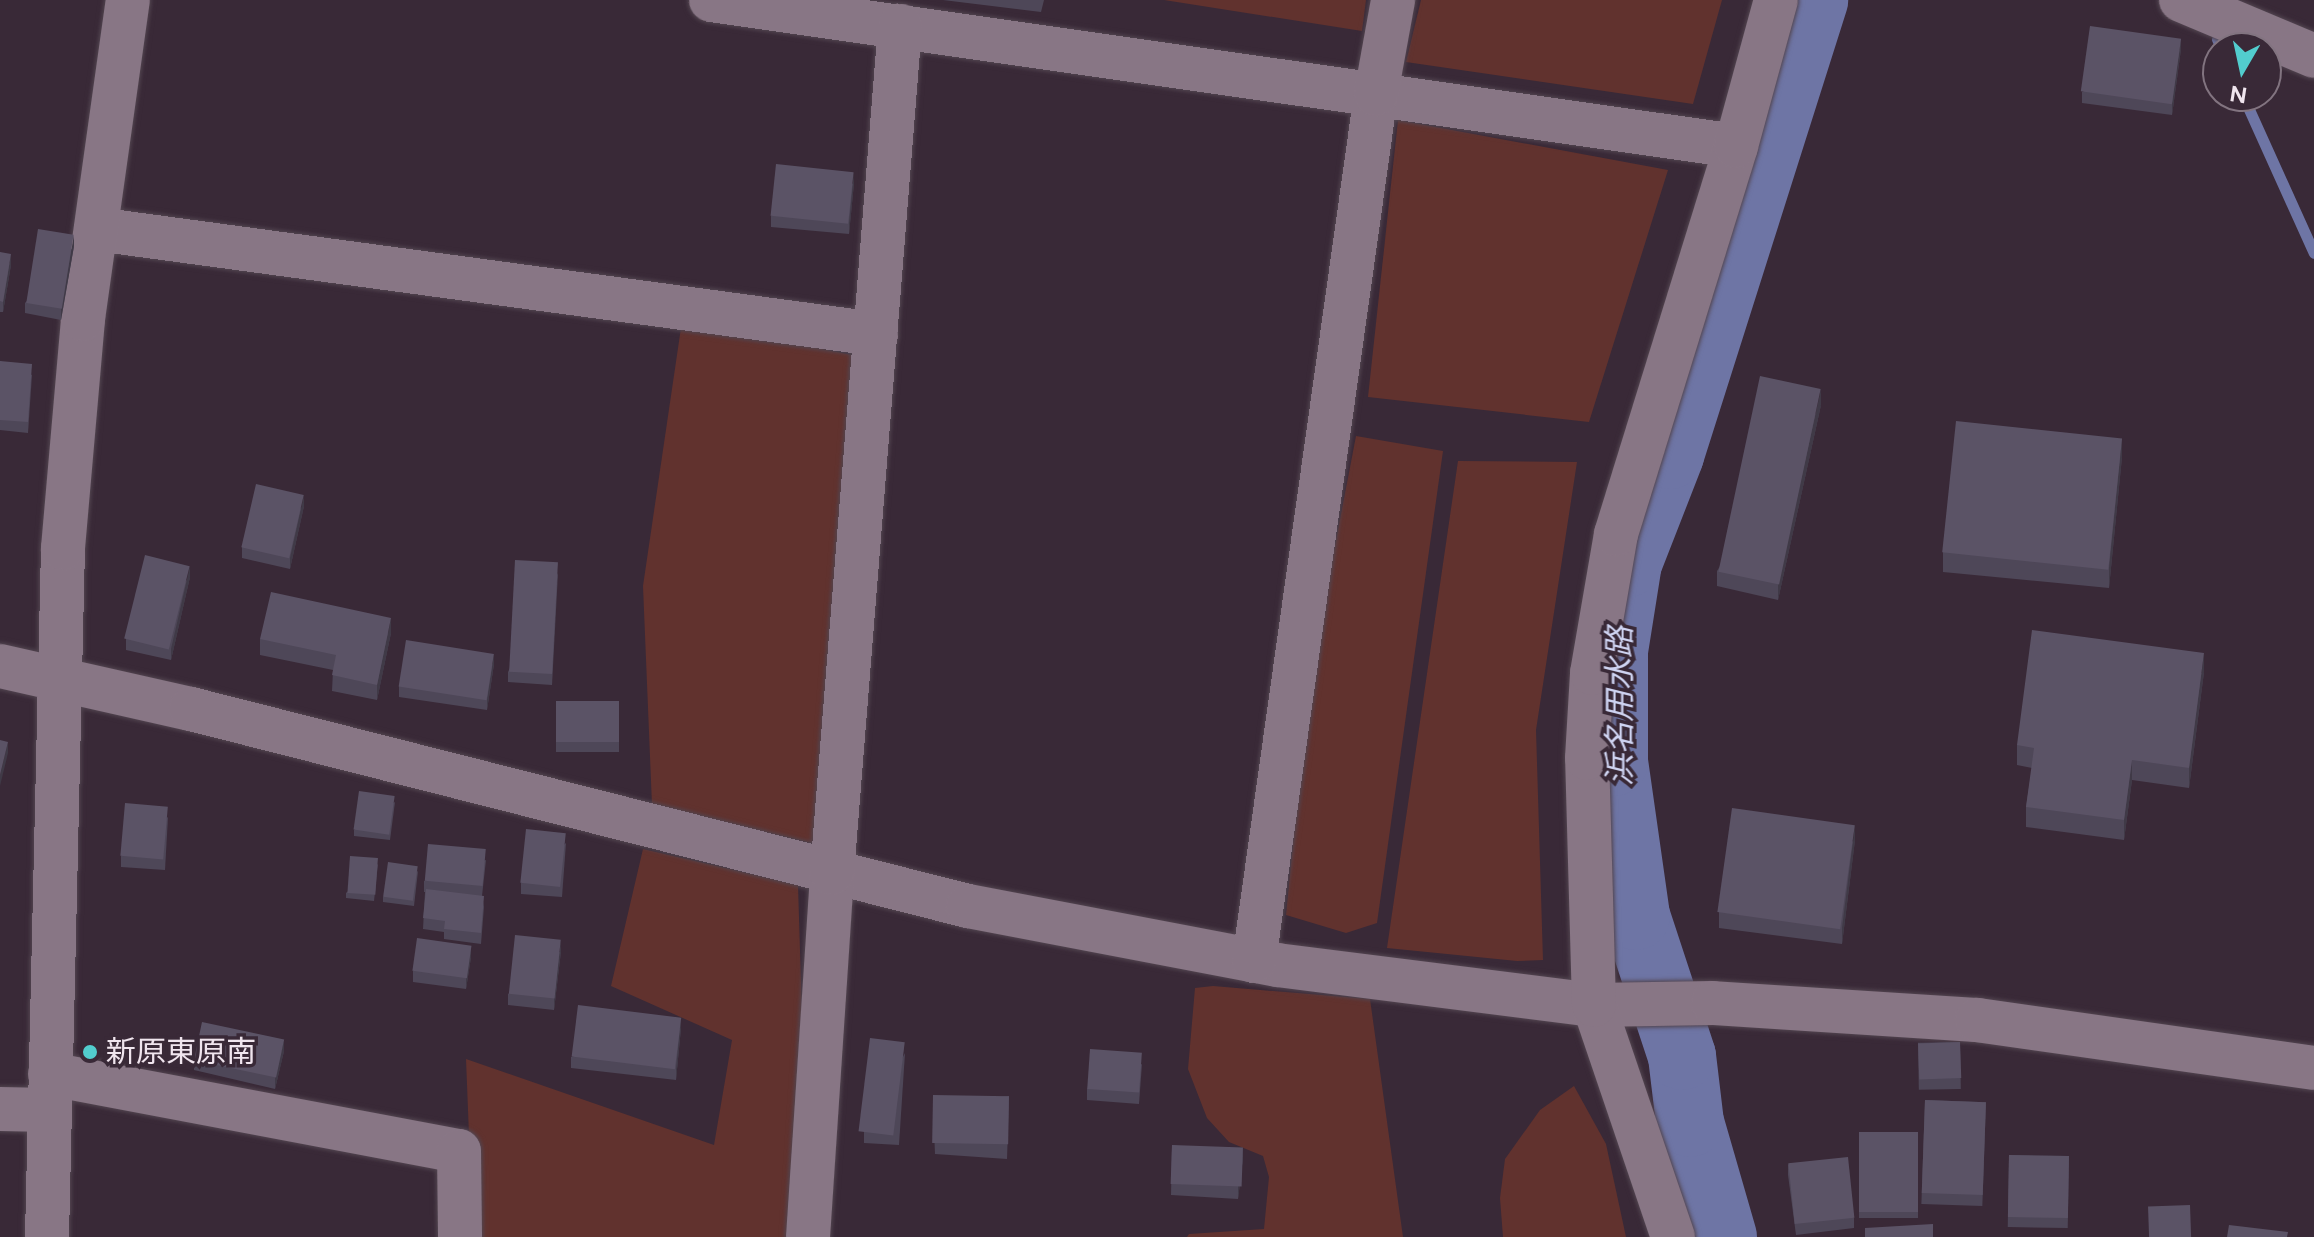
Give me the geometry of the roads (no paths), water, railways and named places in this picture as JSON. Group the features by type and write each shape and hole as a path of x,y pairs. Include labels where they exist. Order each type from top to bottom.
{"street":[{"path":"47,1237 63,548 83,319 128,0"},
{"path":"711,0 1736,146"},
{"path":"1254,961 1376,94 1393,0"},
{"path":"1673,1237 1614,1005 1587,758 1592,673 1616,534 1736,146 1776,0"},
{"path":"2181,0 2242,13 2314,56"},
{"path":"808,1237 832,873 900,26"},
{"path":"96,229 876,334"},
{"path":"0,666 191,709 968,906 1254,961 1614,1005 1713,1003 1977,1020 2314,1068"},
{"path":"0,1109 50,1092 459,1151 460,1237"}],"waterway":[{"name":"浜名用水路","path":"1723,1237 1690,1123 1682,1056 1636,916 1614,762 1614,651 1628,563 1670,455 1814,0"},
{"path":"2250,112 2314,253"}],"place":[{"name":"新原東原南","path":"90,1052"}]}
